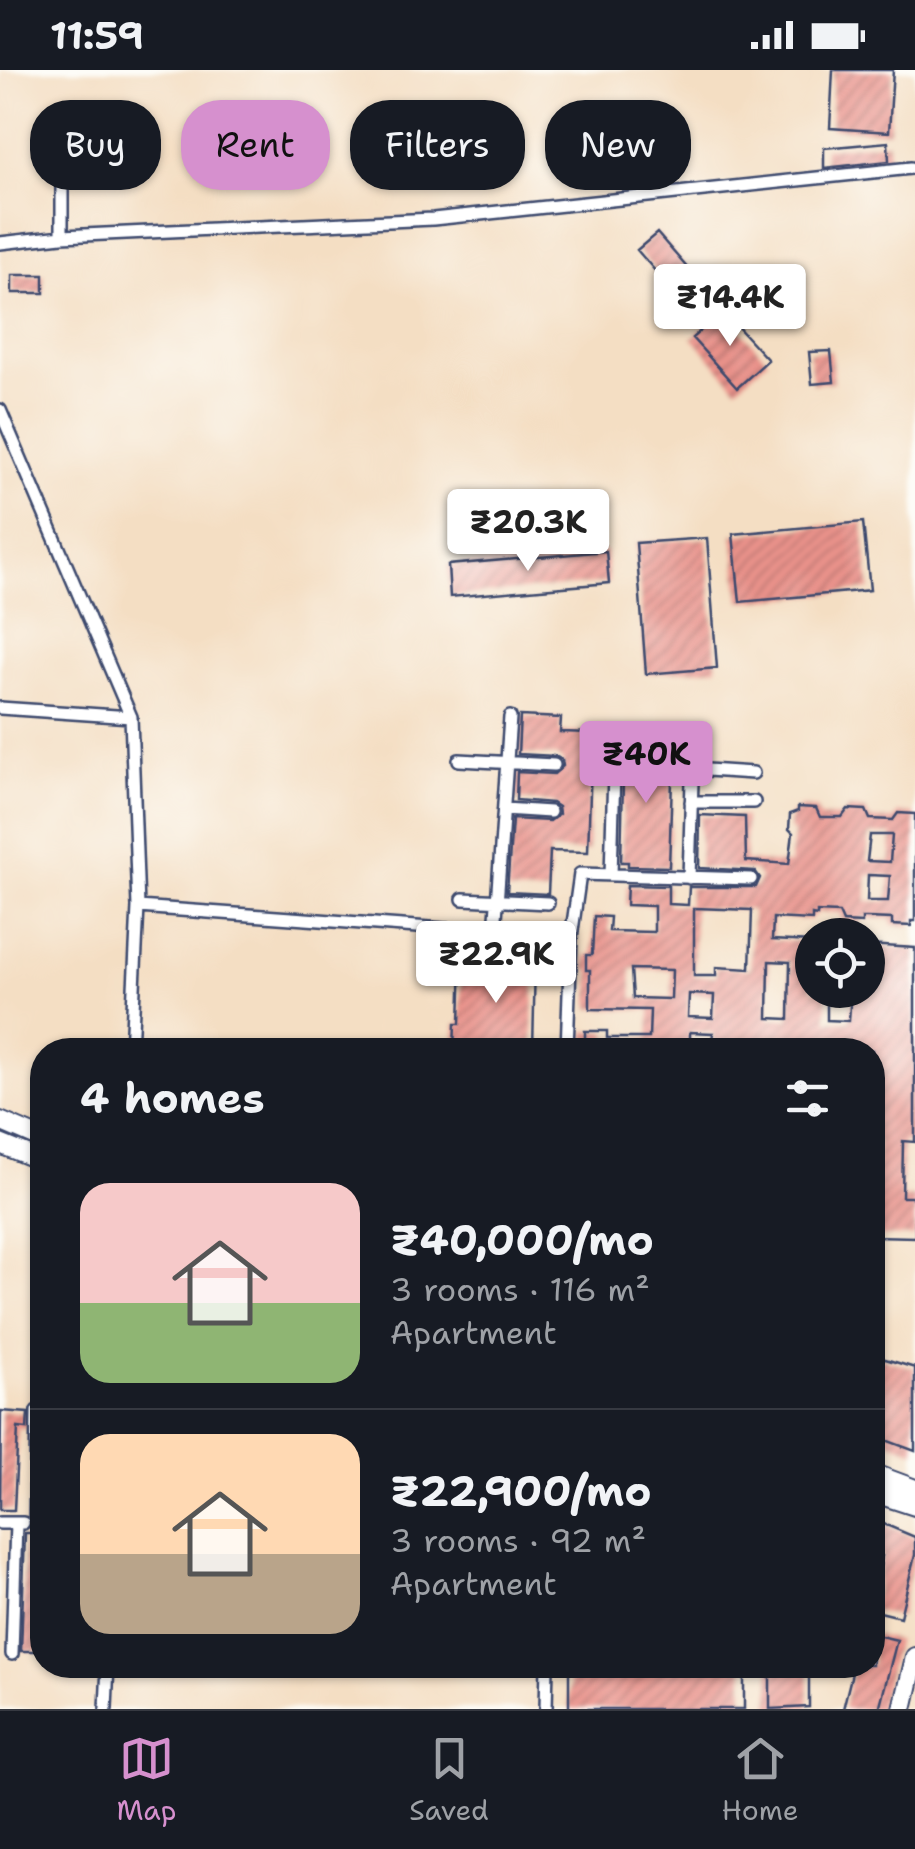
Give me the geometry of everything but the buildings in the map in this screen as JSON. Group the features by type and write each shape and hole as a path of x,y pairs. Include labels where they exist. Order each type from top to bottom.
{"street":[{"path":"0,243 62,236 433,219 911,168"},
{"path":"62,190 62,236"},
{"path":"0,410 131,717 138,907 132,1038"},
{"path":"0,708 131,717"},
{"path":"496,933 510,718"},
{"path":"611,876 615,737"},
{"path":"689,878 693,749"},
{"path":"459,760 554,765"},
{"path":"692,769 753,773"},
{"path":"691,802 754,802"},
{"path":"504,810 550,812"},
{"path":"568,1038 572,938 580,874 751,879"},
{"path":"463,899 548,903"},
{"path":"138,907 572,938"},
{"path":"0,1121 30,1133"},
{"path":"0,1144 30,1156"},
{"path":"885,1479 915,1489"},
{"path":"885,1496 915,1506"},
{"path":"12,1654 16,1522"},
{"path":"0,1523 30,1522"},
{"path":"903,1709 915,1656"},
{"path":"106,1709 107,1678"},
{"path":"546,1709 547,1678"}]}
